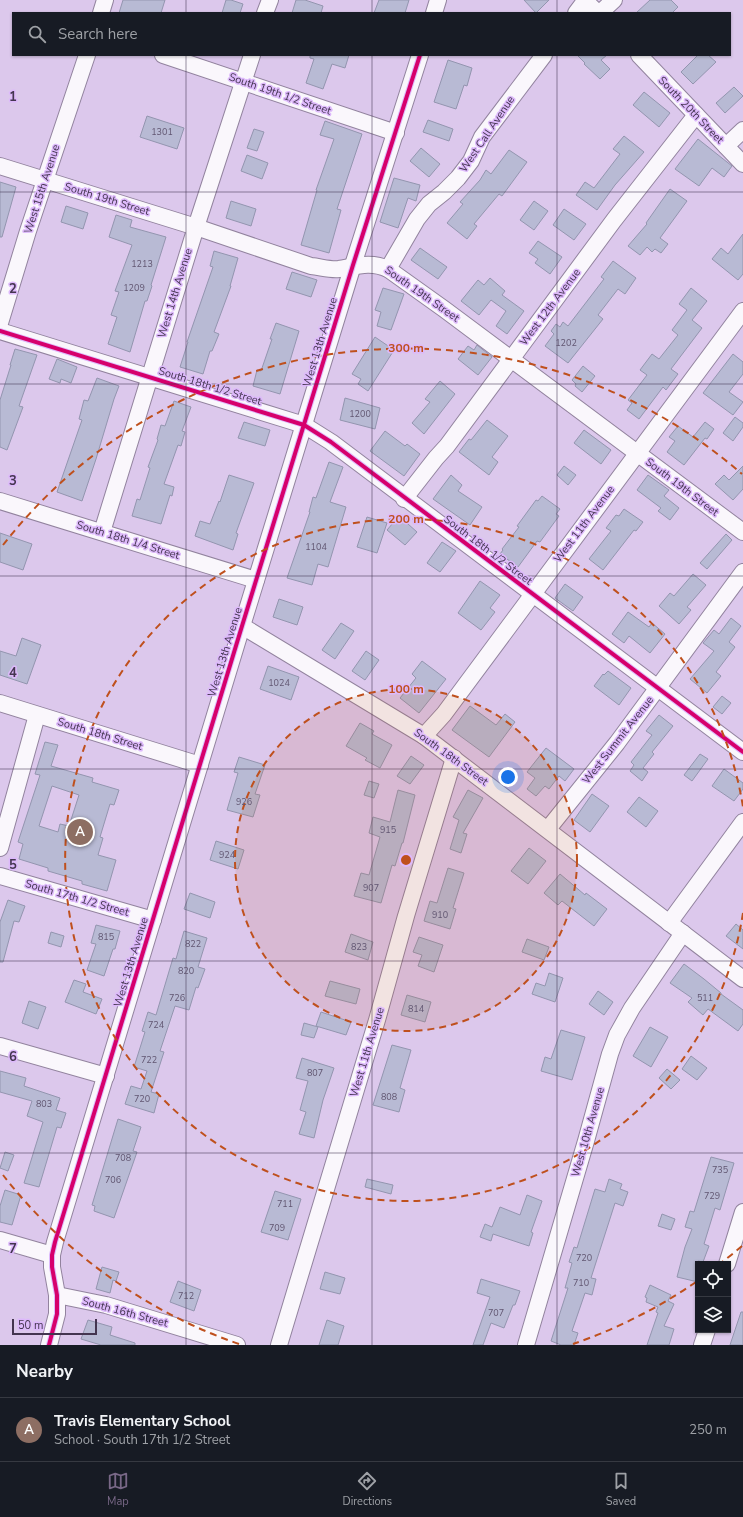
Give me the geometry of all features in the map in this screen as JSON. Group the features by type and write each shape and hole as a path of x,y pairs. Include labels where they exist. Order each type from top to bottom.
{"street":[{"path":"101,12 105,0"},
{"path":"265,12 270,0"},
{"path":"434,12 438,0"},
{"path":"600,12 614,0"},
{"path":"582,5 597,12"},
{"name":"West 15th Avenue","path":"0,323 86,56"},
{"name":"South 19th 1/2 Street","path":"166,56 396,133"},
{"name":"West 14th Avenue","path":"102,532 196,227 252,56"},
{"name":"West 13th Avenue","path":"52,1256 256,580 353,265 420,56"},
{"name":"West Call Avenue","path":"388,269 417,219 429,204 458,178 471,162 482,137 543,56"},
{"name":"South 20th Street","path":"639,56 743,164"},
{"name":"West 12th Avenue","path":"404,499 447,446 614,220 696,116"},
{"path":"726,146 743,130"},
{"name":"South 19th Street","path":"0,166 196,227 312,266 340,269 353,265 379,264 444,309 743,532"},
{"name":"West 11th Avenue","path":"424,736 444,714 743,312"},
{"name":"South 18th 1/2 Street","path":"0,330 72,354 304,425 331,442 404,499 743,752"},
{"name":"South 18th 1/4 Street","path":"0,501 256,580"},
{"name":"West Summit Avenue","path":"548,829 617,743 743,572"},
{"name":"South 18th Street","path":"242,626 424,736 743,979"},
{"name":"South 18th Street","path":"0,703 200,765"},
{"path":"0,848 37,715"},
{"name":"West 11th Avenue","path":"279,1345 454,758"},
{"path":"669,923 743,822"},
{"name":"South 17th 1/2 Street","path":"0,876 153,920"},
{"name":"West 10th Avenue","path":"526,1345 610,1054 617,1035 632,1008 683,933"},
{"path":"0,1046 106,1076"},
{"path":"728,1261 743,1212"},
{"path":"0,1240 52,1256 52,1267 57,1295 56,1321 49,1345"},
{"name":"South 16th Street","path":"57,1295 106,1305 237,1345"},
{"path":"702,1345 706,1333"}],"building":[{"path":"123,0 165,0 161,12 119,12"},
{"path":"226,0 243,4 240,12 222,12"},
{"path":"296,0 305,0 323,6 321,12 292,12"},
{"path":"379,0 409,0 405,12 374,12"},
{"path":"524,0 549,0 537,12 535,12"},
{"path":"650,0 671,0 678,7 673,12 637,12"},
{"path":"310,56 349,56 345,68 332,64 323,89 306,83 314,59 310,58"},
{"path":"578,56 606,56 601,60 610,69 600,79 584,64 585,63"},
{"path":"697,56 709,56 716,62 693,84 681,72"},
{"path":"448,60 472,68 467,86 464,85 456,109 434,102"},
{"path":"734,87 743,96 725,113 716,103"},
{"path":"644,92 670,113 659,127 633,105"},
{"path":"147,116 184,128 177,149 140,137"},
{"path":"428,120 453,129 449,141 423,132"},
{"path":"325,121 362,134 337,209 341,210 329,253 301,245 316,190 334,139 320,135"},
{"path":"254,129 264,132 257,151 247,148"},
{"path":"624,136 644,152 615,185 597,210 576,195 585,182 594,188 620,154 613,149"},
{"path":"698,139 732,166 724,177 712,168 699,186 675,169"},
{"path":"421,148 440,164 429,177 410,161"},
{"path":"509,150 527,162 502,196 499,194 474,224 477,226 467,239 447,223 463,204 460,202 480,180 486,170 491,174"},
{"path":"247,155 268,163 262,179 241,171"},
{"path":"394,178 420,185 416,201 408,198 398,228 380,222"},
{"path":"0,182 16,187 2,237 0,237"},
{"path":"670,189 687,201 660,238 668,244 661,253 655,249 652,252 647,247 640,255 628,246 647,224 646,223"},
{"path":"231,201 256,209 251,226 226,218"},
{"path":"534,201 548,211 534,230 520,220"},
{"path":"66,206 88,213 83,229 61,222"},
{"path":"564,209 586,224 574,240 553,225"},
{"path":"116,215 132,220 130,227 166,237 151,285 152,286 147,301 145,301 130,352 108,344 117,317 111,315 119,292 115,291 132,245 109,237"},
{"path":"743,234 743,274 738,280 712,259 721,248 728,254"},
{"path":"538,241 562,257 550,274 535,263 538,259 529,253"},
{"path":"420,248 447,267 438,279 411,260"},
{"path":"214,251 238,258 231,286 214,332 219,334 212,351 210,351 203,374 180,367 213,267 210,266"},
{"path":"613,261 636,278 625,294 618,289 598,315 603,319 568,363 545,346 554,334 551,331 556,324 560,327 563,322 568,326 604,279 601,277"},
{"path":"292,272 317,280 311,297 286,289"},
{"path":"490,278 505,291 502,295 524,311 507,334 496,326 506,311 491,300 479,315 461,301 478,280 484,285"},
{"path":"383,288 404,294 391,330 377,326 381,312 375,310"},
{"path":"691,288 707,301 692,320 702,328 671,369 678,374 666,390 663,387 639,419 627,410 632,403 628,400 647,375 640,370 652,354 659,359 678,335 672,330 687,310 679,304"},
{"path":"276,323 299,331 280,394 253,386 257,370 261,371"},
{"path":"375,337 394,350 368,391 358,384 361,379 352,374"},
{"path":"477,345 492,357 478,375 458,359 468,346 474,350"},
{"path":"15,349 37,355 19,406 23,407 7,450 0,447 0,400"},
{"path":"733,354 743,362 743,374 729,392 743,402 733,415 703,393"},
{"path":"57,359 77,367 71,383 61,379 60,383 49,379"},
{"path":"583,366 595,376 582,392 575,386 576,384 572,380"},
{"path":"97,378 119,386 82,501 57,492 82,420 79,419 84,400 88,401"},
{"path":"440,381 455,394 424,434 412,423 430,402 425,399"},
{"path":"345,398 380,408 375,429 340,420"},
{"path":"174,401 191,407 182,431 185,432 181,446 178,445 164,484 174,487 161,524 132,516 137,499 140,500 161,425 165,426"},
{"path":"735,417 743,423 743,427 733,441 723,433"},
{"path":"487,420 508,436 492,457 498,462 489,475 459,452"},
{"path":"244,422 270,430 265,446 238,438"},
{"path":"705,422 714,429 684,465 667,452 675,441 669,437 678,426 693,437"},
{"path":"584,430 611,450 601,464 574,443"},
{"path":"385,431 405,446 407,444 420,454 404,476 370,451"},
{"path":"329,462 343,467 330,502 346,507 328,567 318,564 312,585 287,578 310,512 313,497 316,498"},
{"path":"564,466 576,475 568,485 557,475"},
{"path":"743,466 743,489 733,500 715,484 724,475 729,480"},
{"path":"229,475 254,483 236,533 238,534 233,550 195,536 200,521 210,524 219,501 220,502"},
{"path":"451,475 462,485 458,491 482,507 470,525 433,499"},
{"path":"648,475 669,490 664,496 679,508 670,520 658,511 661,508 637,490"},
{"path":"542,496 560,509 556,514 559,516 540,542 537,541 518,567 500,554 503,550 502,549 519,527 517,526 536,500 538,501"},
{"path":"624,509 643,522 636,531 634,530 603,570 589,559 611,531 606,528 616,515 619,516"},
{"path":"399,516 417,532 405,545 387,530"},
{"path":"367,517 387,523 377,553 357,547"},
{"path":"0,533 32,544 23,570 0,562"},
{"path":"726,534 732,540 707,569 700,563"},
{"path":"442,542 456,551 440,572 427,563"},
{"path":"693,574 706,585 687,607 691,610 679,624 659,606 670,593 674,596"},
{"path":"480,581 500,595 490,608 495,612 481,630 458,613"},
{"path":"565,584 583,597 573,611 555,598"},
{"path":"279,599 303,607 297,625 273,617"},
{"path":"628,612 649,627 652,623 665,634 650,653 629,636 624,643 612,634"},
{"path":"731,618 741,626 729,642 735,647 716,672 721,676 707,693 690,679 714,651 703,643 714,630 719,634"},
{"path":"341,623 354,631 335,659 322,650"},
{"path":"22,638 41,645 27,684 0,675 0,651 16,656"},
{"path":"366,651 379,660 365,680 352,671"},
{"path":"422,661 446,679 419,713 400,698 416,678 412,674"},
{"path":"268,666 299,677 291,700 260,689"},
{"path":"608,671 631,688 619,705 594,686 603,674 604,675"},
{"path":"722,696 731,703 722,714 713,707"},
{"path":"470,706 496,725 505,714 515,722 489,757 452,730"},
{"path":"659,715 673,726 652,752 654,754 643,768 648,772 642,781 630,771 634,765 631,762 652,735 646,731"},
{"path":"360,723 374,731 372,734 392,745 380,768 365,760 367,758 346,746"},
{"path":"45,742 58,745 51,766 93,778 92,782 119,790 114,805 110,804 100,837 103,838 98,855 116,860 107,891 82,884 82,881 48,871 48,868 19,859 23,844 18,842 40,775 35,774","holes":["52,786 79,795 69,826 60,824 58,832 39,826"]},
{"path":"546,748 574,769 565,781 559,776 549,789 545,786 536,796 527,789 535,778 527,772"},
{"path":"700,754 708,759 692,781 684,775"},
{"path":"411,756 424,765 410,784 397,776"},
{"path":"239,757 265,765 255,794 260,795 253,817 227,810 238,773 234,772"},
{"path":"724,769 743,783 743,789 734,801 712,786"},
{"path":"369,781 379,784 374,798 364,795"},
{"path":"398,790 415,795 403,843 395,866 392,865 381,903 354,896 361,873 369,875 380,837 369,833 373,817 390,822"},
{"path":"468,790 483,798 463,833 467,834 461,853 450,849 459,820 453,817"},
{"path":"592,794 609,806 590,832 574,820"},
{"path":"639,797 658,811 646,827 627,812"},
{"path":"216,841 244,850 238,869 210,860"},
{"path":"529,848 546,861 528,884 511,871"},
{"path":"448,868 464,873 453,908 456,909 450,929 424,921 430,901 437,903"},
{"path":"560,874 585,895 586,893 607,909 594,926 562,901 558,905 544,893"},
{"path":"190,893 215,902 210,918 184,909"},
{"path":"8,900 25,906 19,922 14,921 3,962 0,962 0,922"},
{"path":"736,924 743,930 743,949 726,936"},
{"path":"96,925 120,931 115,949 113,949 104,976 87,970 96,944 91,943"},
{"path":"184,931 207,938 198,967 205,969 198,988 196,987 189,1010 175,1006 160,1051 164,1052 151,1092 159,1094 154,1113 125,1104 131,1086 141,1089 147,1071 134,1067 145,1032 142,1031 148,1012 156,1015 173,958 176,959"},
{"path":"51,932 64,936 61,947 48,943"},
{"path":"351,934 373,942 368,960 345,952"},
{"path":"419,937 443,945 434,972 418,966 422,955 413,952"},
{"path":"527,939 549,947 544,960 522,952"},
{"path":"684,964 743,1010 743,1024 738,1031 708,1009 703,1015 688,1002 692,998 670,983"},
{"path":"549,973 563,978 555,1002 532,994 536,983 545,986"},
{"path":"74,980 86,984 83,992 102,999 96,1014 65,1002"},
{"path":"330,981 360,989 356,1004 325,996"},
{"path":"598,991 613,1002 604,1015 589,1004"},
{"path":"407,995 431,1002 425,1022 401,1015"},
{"path":"29,1001 46,1007 38,1029 22,1023"},
{"path":"321,1012 351,1022 346,1035 316,1026"},
{"path":"304,1023 318,1027 314,1038 301,1035"},
{"path":"650,1027 668,1037 651,1067 633,1056"},
{"path":"561,1030 585,1037 572,1080 541,1071 545,1057 551,1059"},
{"path":"392,1045 411,1050 400,1088 405,1090 399,1112 373,1105"},
{"path":"691,1056 707,1068 697,1080 682,1069"},
{"path":"302,1058 334,1068 323,1100 314,1138 299,1134 306,1112 300,1110 308,1081 296,1078"},
{"path":"667,1069 680,1080 671,1089 659,1078"},
{"path":"0,1071 26,1078 24,1086 60,1098 56,1110 66,1113 61,1128 57,1127 39,1187 24,1183 43,1122 27,1116 32,1101 0,1092"},
{"path":"118,1119 141,1127 133,1151 137,1152 114,1218 94,1211 95,1206 92,1205"},
{"path":"5,1152 14,1155 8,1171 0,1168"},
{"path":"711,1157 734,1163 720,1210 715,1208 704,1244 709,1246 703,1261 695,1261 695,1281 677,1277 685,1247 692,1229 685,1227 690,1211 694,1212"},
{"path":"367,1179 393,1185 391,1194 365,1187"},
{"path":"609,1179 622,1184 620,1189 628,1192 623,1206 615,1203 591,1278 596,1279 592,1295 585,1293 572,1331 578,1333 574,1345 561,1345 551,1341 568,1288 565,1288 572,1263 569,1262 574,1247 577,1248 595,1189 605,1192"},
{"path":"5,1190 21,1195 12,1225 0,1222 0,1206"},
{"path":"275,1191 301,1199 288,1240 261,1232"},
{"path":"527,1195 542,1201 531,1232 533,1233 529,1246 493,1234 491,1241 480,1237 485,1224 492,1227 500,1207 520,1215"},
{"path":"662,1214 675,1219 671,1230 658,1226"},
{"path":"102,1267 119,1272 116,1281 113,1280 110,1293 96,1289"},
{"path":"325,1272 345,1278 340,1294 320,1289"},
{"path":"481,1279 520,1291 504,1328 491,1323 483,1345 473,1345 490,1297 477,1293"},
{"path":"178,1281 201,1290 194,1311 170,1302"},
{"path":"650,1285 671,1295 668,1301 674,1304 664,1326 674,1329 669,1345 647,1345 658,1313 656,1312 658,1307 646,1302 647,1298 645,1297"},
{"path":"741,1312 743,1312 743,1345 730,1345"},
{"path":"88,1320 112,1327 110,1335 135,1343 135,1345 101,1345 81,1339"},
{"path":"327,1320 344,1326 338,1345 319,1345"}],"cycle path":[{"path":"49,1345 57,1314 57,1295 52,1267 52,1255 55,1242 353,265 420,56"},
{"path":"0,331 304,425 331,442 743,752"}],"place":[{"name":"Travis Elementary School","path":"80,832"}]}
